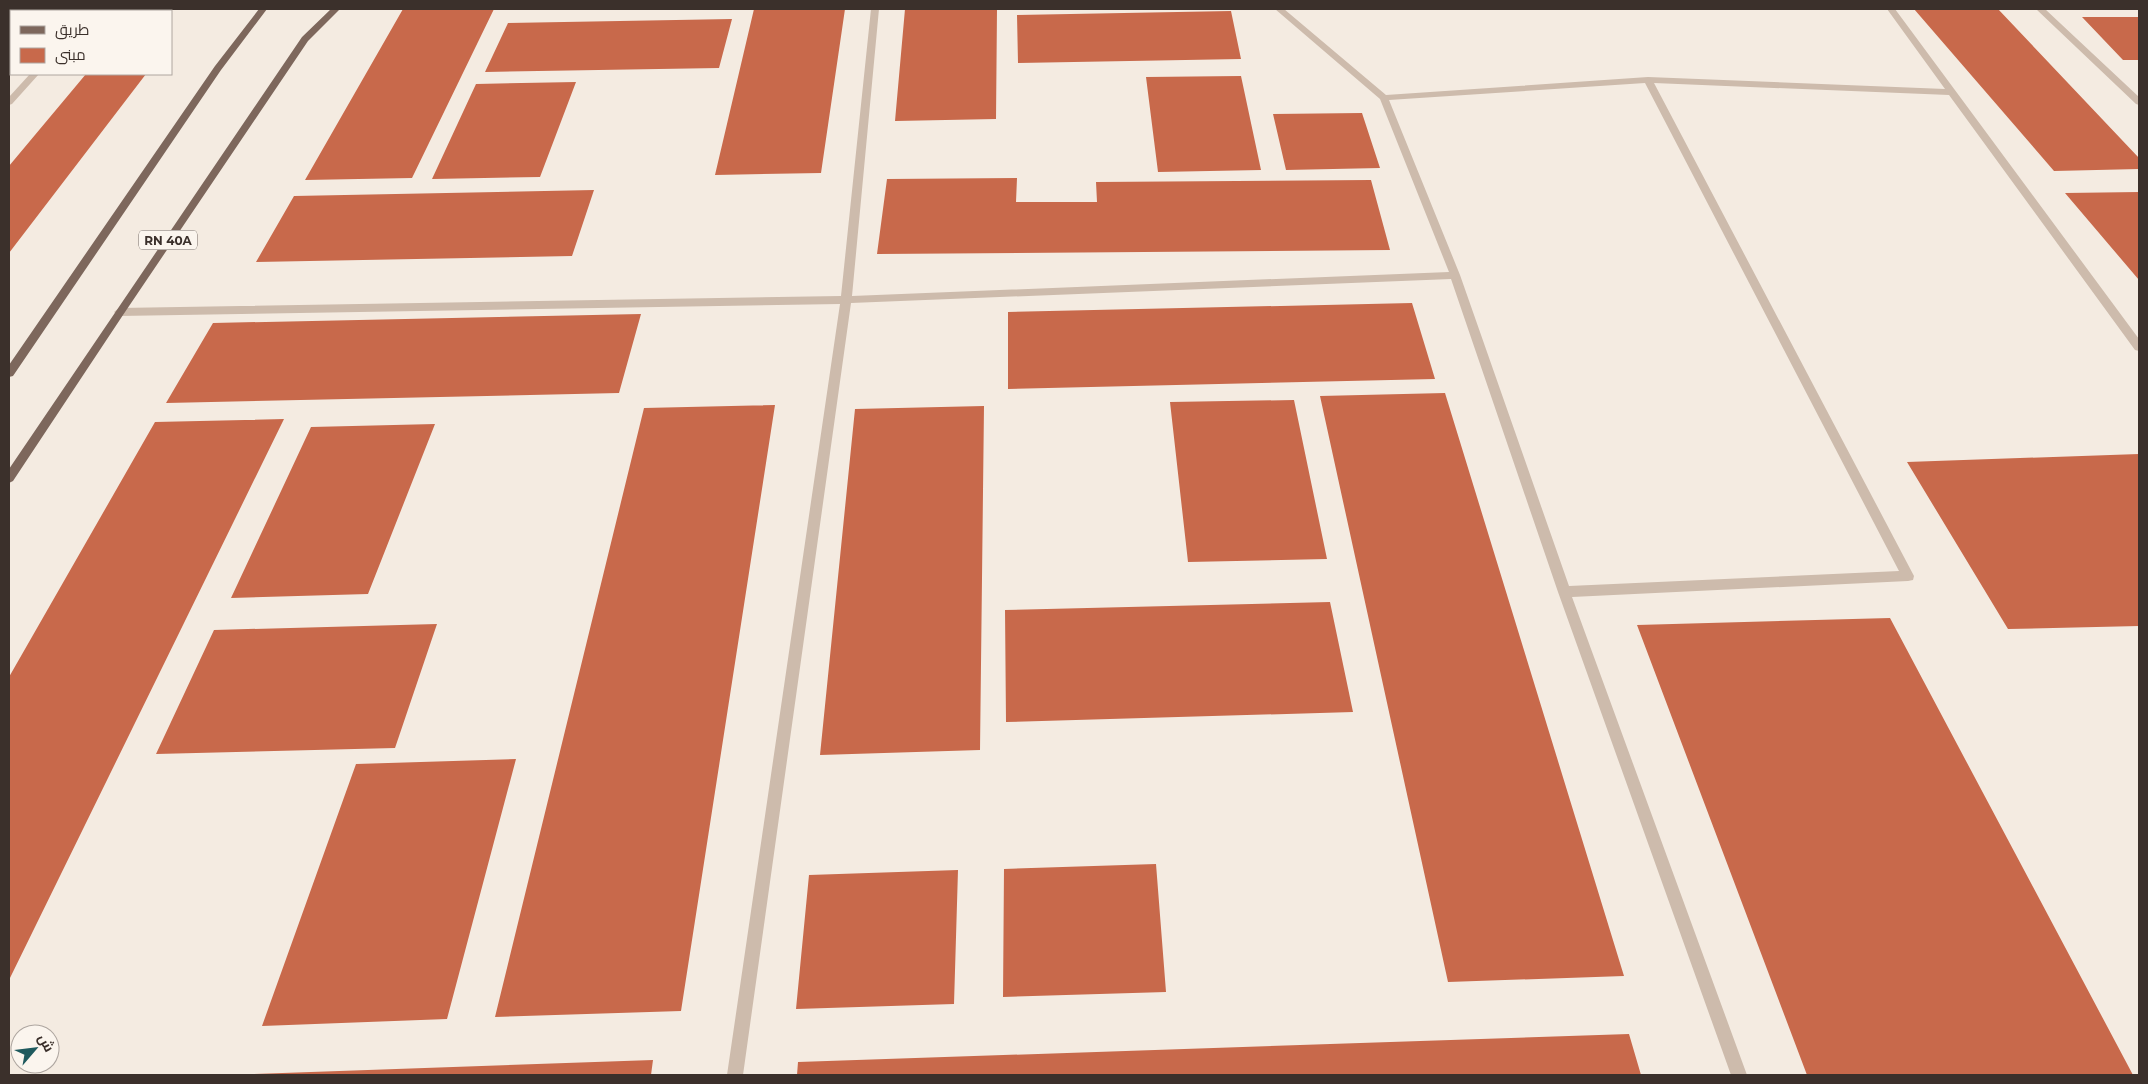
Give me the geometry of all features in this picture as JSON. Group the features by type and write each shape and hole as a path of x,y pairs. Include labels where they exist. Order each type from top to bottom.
{"main road":[{"path":"9,373 218,68 263,9"},
{"name":"RN 40A","path":"9,478 118,312 304,40 336,9"}],"street":[{"path":"735,1075 846,300 875,9"},
{"path":"1279,9 1384,98 1455,275 1564,592 1739,1075"},
{"path":"1891,9 2139,347"},
{"path":"2040,9 2139,102"},
{"path":"9,102 34,75"},
{"path":"1384,98 1648,80 1952,92"},
{"path":"1564,592 1908,576 1648,80"},
{"path":"118,312 846,300 1455,275"}],"building":[{"path":"403,9 494,9 412,178 305,180"},
{"path":"754,9 845,9 821,173 715,175"},
{"path":"905,9 997,9 996,119 895,121"},
{"path":"1914,9 1998,9 2139,158 2139,169 2054,171"},
{"path":"1231,11 1241,59 1018,63 1017,15"},
{"path":"2082,17 2139,17 2139,60 2123,60"},
{"path":"732,19 719,68 485,72 508,23"},
{"path":"10,29 9,53 9,30"},
{"path":"85,75 145,75 9,253 9,166"},
{"path":"1241,76 1261,170 1158,172 1146,77"},
{"path":"576,82 540,177 432,179 476,84"},
{"path":"1362,113 1380,168 1286,170 1273,114"},
{"path":"1017,178 1016,202 1097,202 1096,182 1371,180 1390,250 877,254 887,179"},
{"path":"594,190 572,256 256,262 294,196"},
{"path":"2139,192 2139,280 2065,193"},
{"path":"1412,303 1435,379 1008,389 1008,312"},
{"path":"641,314 619,393 166,403 213,323"},
{"path":"1445,393 1624,976 1448,982 1320,396"},
{"path":"1294,400 1327,559 1188,562 1170,402"},
{"path":"775,405 681,1011 495,1017 644,408"},
{"path":"984,406 980,750 820,755 855,409"},
{"path":"284,419 9,980 9,677 155,422"},
{"path":"435,424 368,594 231,598 311,427"},
{"path":"2139,454 2139,626 2008,629 1907,462"},
{"path":"1330,602 1353,712 1006,722 1005,610"},
{"path":"1890,618 2133,1075 1807,1075 1637,625"},
{"path":"437,624 395,748 156,754 214,630"},
{"path":"516,759 447,1019 262,1026 356,764"},
{"path":"1156,864 1166,992 1003,997 1004,869"},
{"path":"958,870 954,1004 796,1009 809,875"},
{"path":"1629,1034 1641,1075 797,1075 798,1062"},
{"path":"653,1060 651,1075 253,1075 253,1074"}]}
